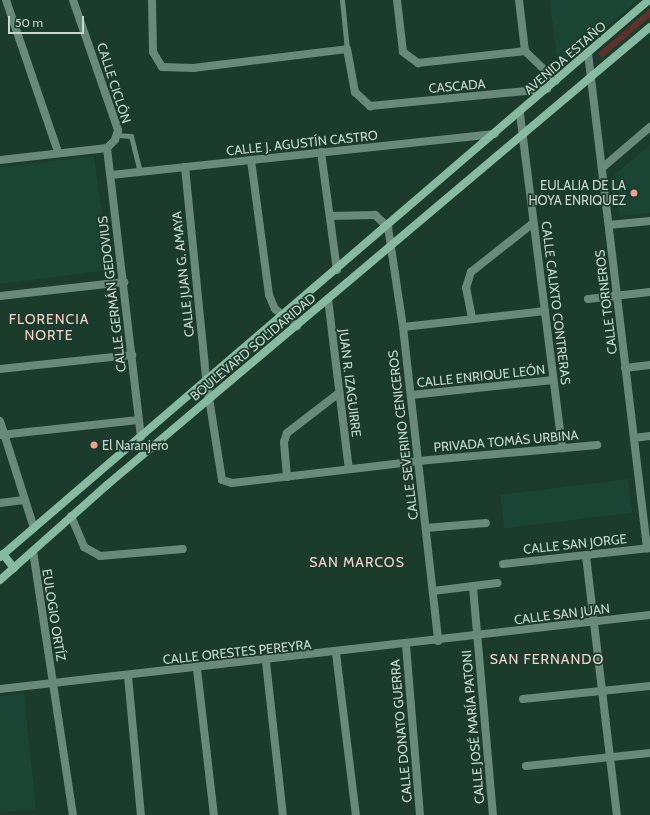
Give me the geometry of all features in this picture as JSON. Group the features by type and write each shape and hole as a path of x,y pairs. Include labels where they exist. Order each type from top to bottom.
{"main road":[{"name":"AVENIDA ESTAÑO","path":"496,134 649,0"},
{"path":"522,132 591,77 650,27"},
{"name":"BOULEVARD SOLIDARIDAD","path":"0,580 107,484 297,326 522,132"},
{"name":"BOULEVARD SOLIDARIDAD","path":"2,556 141,437 206,379 388,227 496,134"},
{"path":"98,474 107,484"},
{"path":"2,556 14,568"}],"street":[{"path":"6,0 58,152"},
{"name":"CALLE CICLÓN","path":"73,0 117,134 107,148"},
{"path":"152,0 153,52 162,67 193,68 347,49"},
{"path":"398,0 403,52 418,63 526,51"},
{"path":"518,0 526,51 556,81"},
{"name":"CASCADA","path":"347,49 355,92 370,106 547,89"},
{"name":"CALLE TORNEROS","path":"588,53 648,548"},
{"name":"CALLE CALIXTO CONTRERAS","path":"520,114 562,448"},
{"path":"602,168 650,127"},
{"name":"CALLE J. AGUSTÍN CASTRO","path":"111,175 496,134"},
{"path":"0,160 58,152 107,148"},
{"name":"CALLE GERMÁN GEDOVIUS","path":"107,148 124,282 141,437"},
{"path":"321,152 337,270"},
{"path":"251,160 269,295 275,309 297,326"},
{"name":"CALLE JUAN G. AMAYA","path":"185,167 206,379 210,398 219,477 232,483 287,477"},
{"path":"330,216 375,215 388,227"},
{"path":"608,225 650,221"},
{"path":"472,318 466,288 471,272 533,223"},
{"name":"CALLE SEVERINO CENICEROS","path":"388,227 403,326 438,641"},
{"path":"0,296 124,282"},
{"path":"588,299 650,292"},
{"name":"JUAN R. IZAGUIRRE","path":"328,299 349,469"},
{"path":"403,326 545,311"},
{"path":"0,369 132,355"},
{"path":"625,368 650,365"},
{"name":"CALLE ENRIQUE LEÓN","path":"411,395 553,380"},
{"path":"287,477 284,442 287,433 339,392"},
{"path":"2,435 138,420"},
{"path":"0,421 2,435 34,528"},
{"path":"634,438 650,436"},
{"name":"PRIVADA TOMÁS URBINA","path":"287,477 418,461 597,445"},
{"path":"0,503 24,500"},
{"path":"71,516 84,547 100,556 183,549"},
{"path":"426,528 486,523"},
{"name":"CALLE SAN JORGE","path":"503,564 648,548"},
{"name":"EULOGIO ORTÍZ","path":"33,551 45,640 55,682 73,815"},
{"path":"586,556 617,815"},
{"path":"433,591 498,583"},
{"name":"CALLE JOSÉ MARÍA PATONI","path":"473,587 493,815"},
{"name":"CALLE SAN JUAN","path":"477,637 650,616"},
{"name":"CALLE ORESTES PEREYRA","path":"0,689 55,682 266,662 477,637"},
{"name":"CALLE DONATO GUERRA","path":"406,645 420,815"},
{"path":"336,653 356,815"},
{"path":"266,662 283,815"},
{"path":"197,669 214,815"},
{"path":"128,676 142,815"},
{"path":"523,699 650,686"},
{"path":"526,766 650,753"}],"lane":[{"path":"342,0 347,49"},
{"path":"117,134 131,136 140,172"}],"shaded area":[{"path":"550,0 638,0 558,69"},
{"path":"650,8 650,17 602,58 598,53"},
{"name":"EULALIA DE LA HOYA ENRIQUEZ","path":"650,145 650,213 620,216 615,174"},
{"path":"94,156 110,270 0,284 0,167"},
{"path":"628,479 632,513 504,528 500,495"},
{"path":"24,693 36,809 0,813 0,696"}],"place":[{"name":"EULALIA DE LA HOYA ENRIQUEZ","path":"634,193"},
{"name":"El Naranjero","path":"94,445"}],"district":[{"name":"FLORENCIA NORTE","path":"49,328"},
{"name":"SAN MARCOS","path":"357,562"},
{"name":"SAN FERNANDO","path":"547,659"}]}
